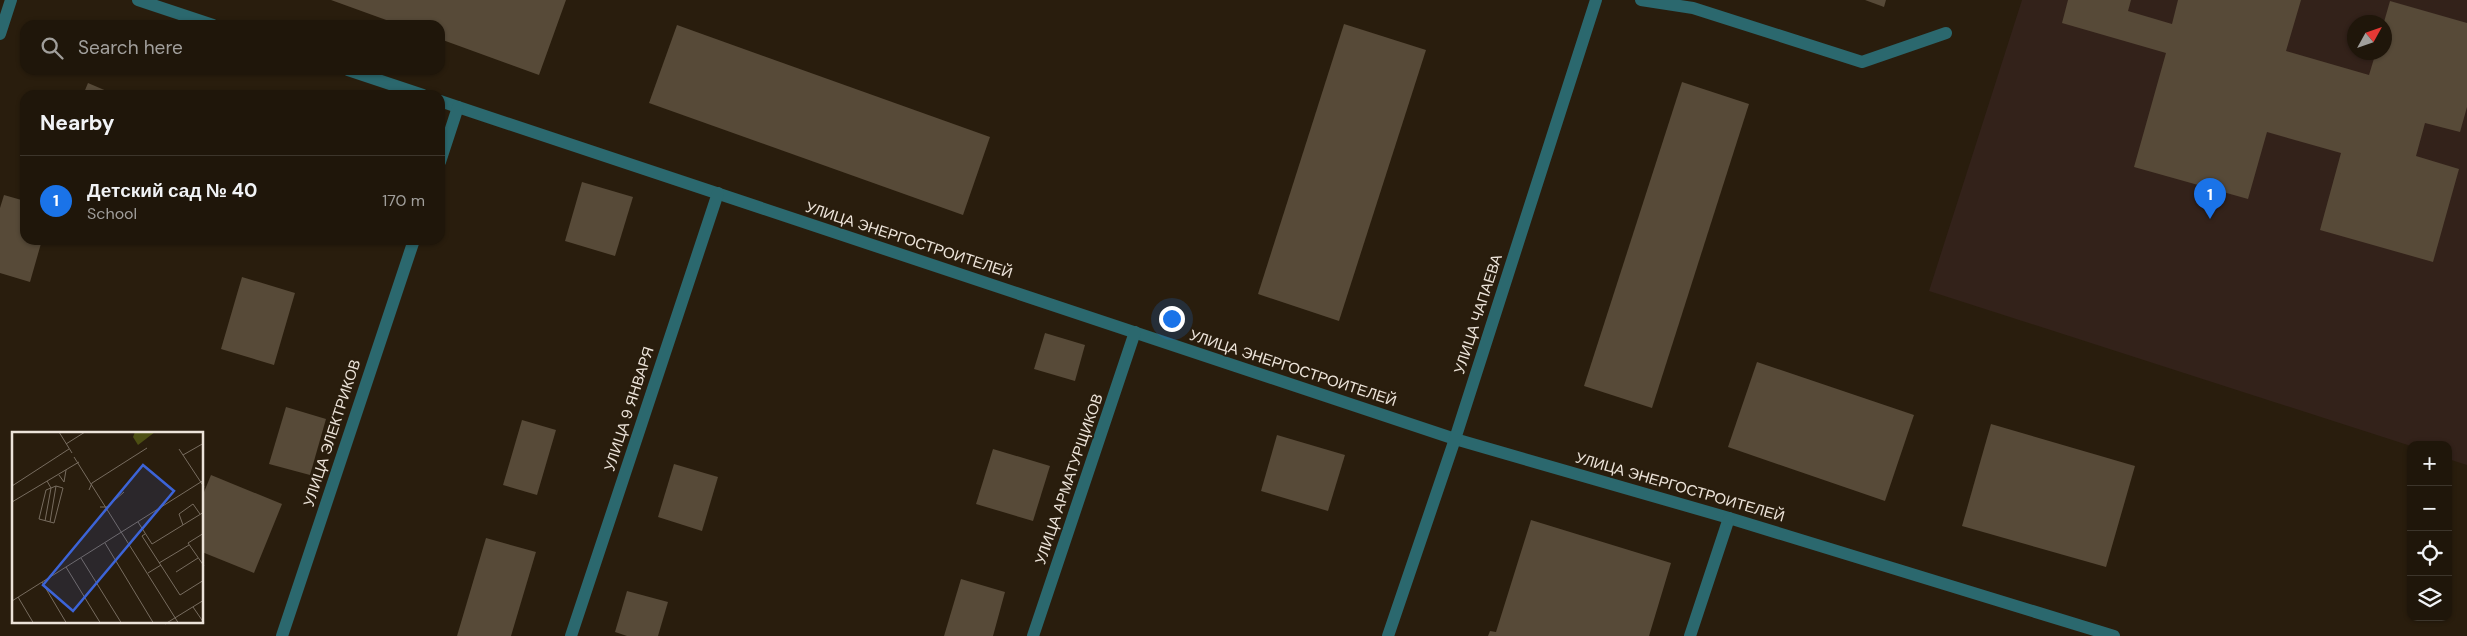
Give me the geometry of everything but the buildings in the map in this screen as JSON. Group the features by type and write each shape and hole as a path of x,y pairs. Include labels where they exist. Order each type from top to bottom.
{"street":[{"path":"0,34 11,0"},
{"path":"138,0 198,20"},
{"name":"УЛИЦА ЧАПАЕВА","path":"1388,636 1455,439 1596,0"},
{"path":"1641,0 1693,8 1862,62 1946,33"},
{"path":"363,75 408,90"},
{"name":"УЛИЦА ЭНЕРГОСТРОИТЕЛЕЙ","path":"445,103 1455,439 1730,518 2114,636"},
{"path":"445,147 458,107"},
{"name":"УЛИЦА 9 ЯНВАРЯ","path":"571,636 718,193"},
{"name":"УЛИЦА ЭЛЕКТРИКОВ","path":"282,636 412,245"},
{"name":"УЛИЦА АРМАТУРЩИКОВ","path":"1033,636 1135,332"},
{"path":"1690,636 1730,518"}],"shaded area":[{"path":"2022,0 2467,0 2467,465 2452,460 2452,441 2407,441 2407,445 1929,291"}],"place":[{"name":"Детский сад № 40","path":"2210,219"}]}
